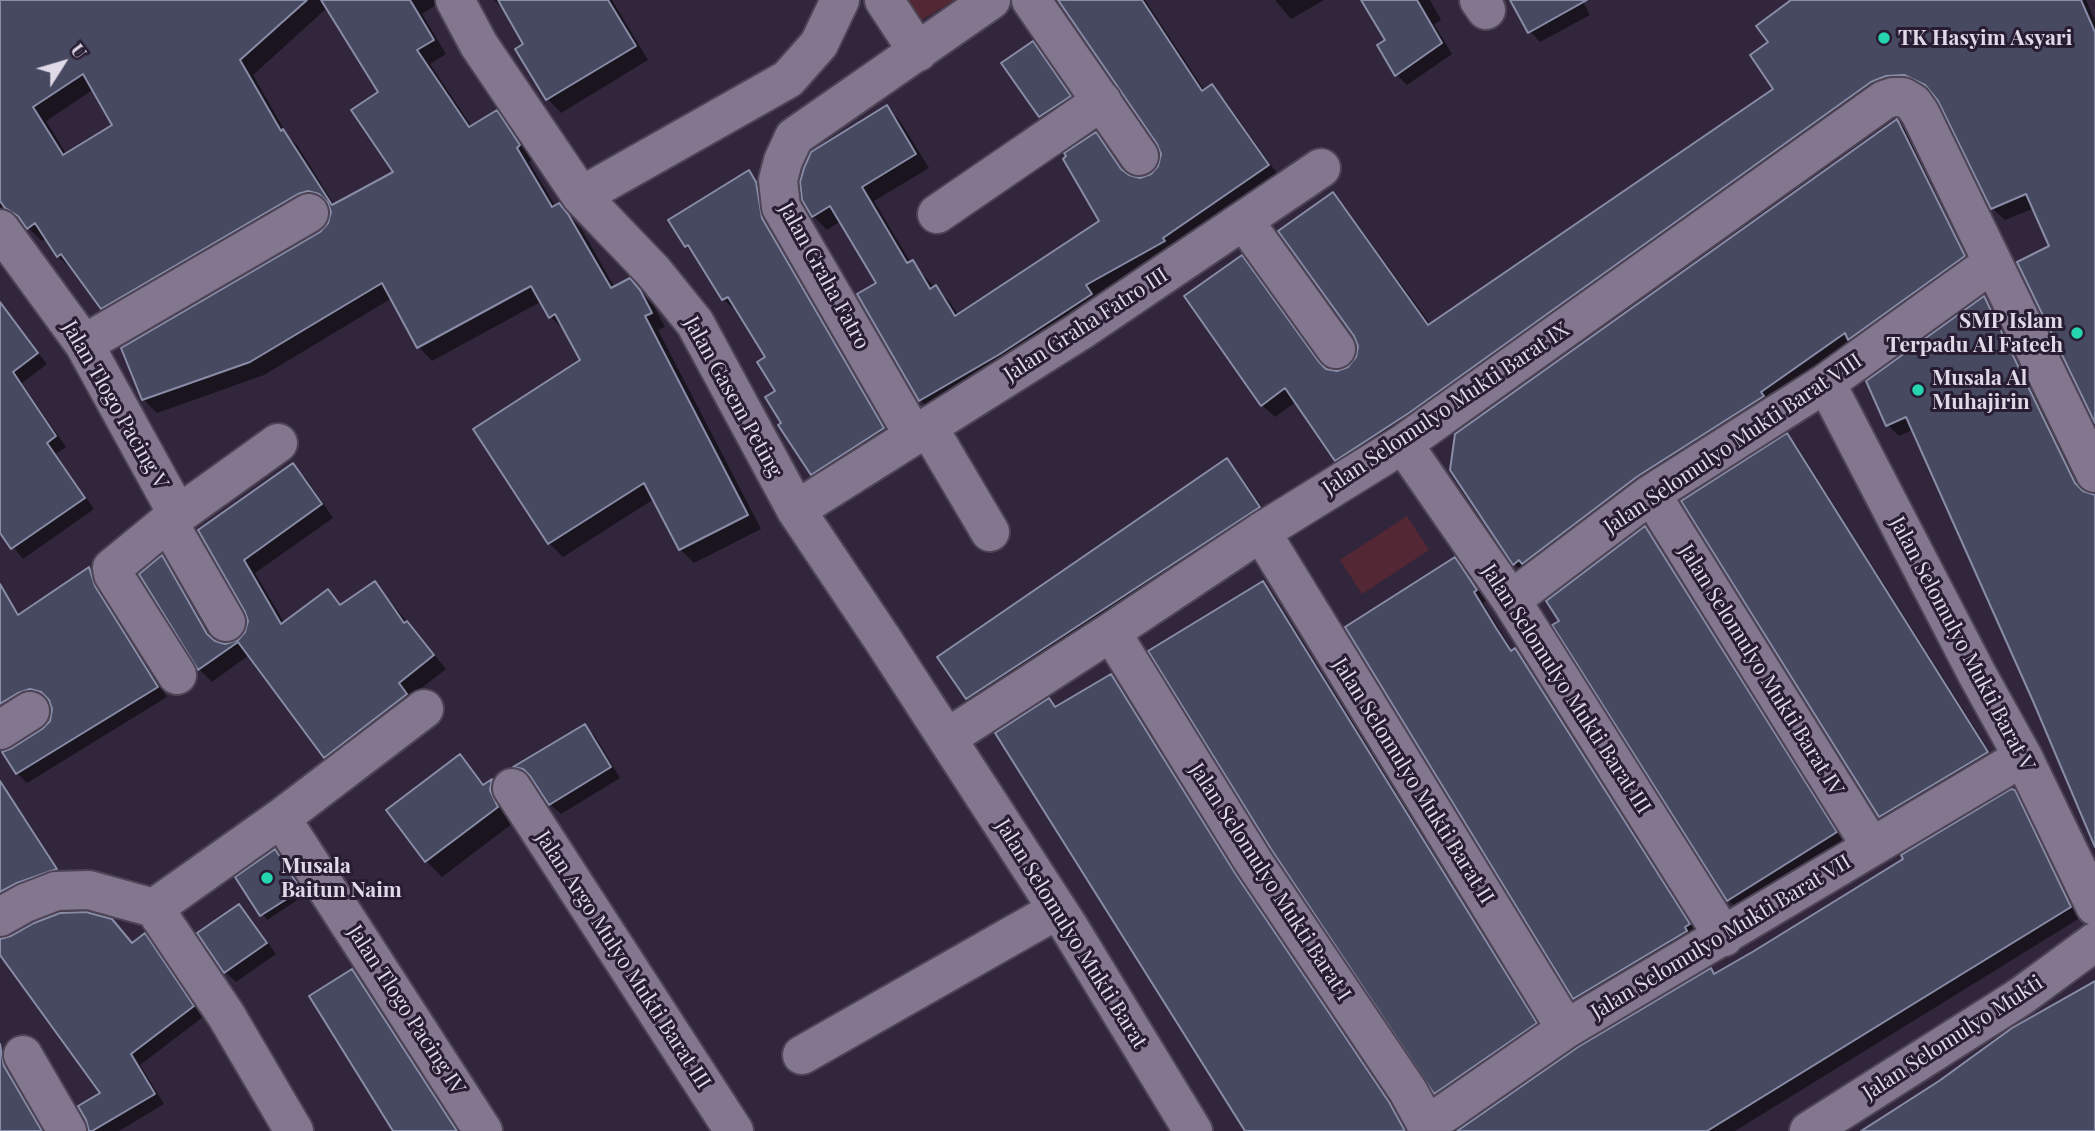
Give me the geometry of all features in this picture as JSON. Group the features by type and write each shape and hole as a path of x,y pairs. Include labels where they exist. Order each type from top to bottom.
{"street":[{"name":"Jalan Gasem Peting","path":"455,0 479,45 581,196 653,271 695,323 796,510 947,738"},
{"path":"581,196 788,79 820,44 840,0"},
{"path":"884,0 918,52"},
{"name":"Jalan Graha Fatro","path":"921,431 782,207 778,180 794,137 991,0"},
{"path":"1031,0 1139,156"},
{"name":"Jalan Selomulyo Mukti Barat IX","path":"947,738 1261,532 1404,444 1884,100 1903,97 1913,103 1920,113 1991,264"},
{"path":"937,214 1102,101"},
{"name":"Jalan Graha Fatro III","path":"796,510 1080,331 1321,168"},
{"path":"83,344 309,213"},
{"path":"1244,220 1336,349"},
{"name":"Jalan Tlogo Pacing V","path":"0,229 11,268 83,344 226,622"},
{"path":"1991,264 2095,473"},
{"name":"Jalan Selomulyo Mukti Barat VIII","path":"1510,600 1651,494 1826,383 1991,264"},
{"name":"Jalan Selomulyo Mukti Barat V","path":"1826,383 2022,757 2095,906"},
{"path":"921,431 990,532"},
{"path":"177,675 112,571 114,565 278,443"},
{"name":"Jalan Selomulyo Mukti Barat III","path":"1404,444 1510,600 1724,937"},
{"name":"Jalan Selomulyo Mukti Barat IV","path":"1651,494 1871,846"},
{"name":"Jalan Selomulyo Mukti Barat II","path":"1261,532 1566,1030"},
{"name":"Jalan Selomulyo Mukti Barat I","path":"1111,632 1254,861 1408,1091 1428,1128"},
{"path":"154,908 281,818 424,709"},
{"name":"Jalan Selomulyo Mukti Barat","path":"947,738 1193,1131"},
{"name":"Jalan Selomulyo Mukti Barat VII","path":"1428,1128 1566,1030 2022,757"},
{"name":"Jalan Argo Mulyo Mukti Barat III","path":"512,788 734,1131"},
{"name":"Jalan Tlogo Pacing IV","path":"281,818 483,1131"},
{"path":"0,917 25,903 56,891 89,890 154,908 226,1015 295,1131"},
{"path":"802,1055 1057,910"},
{"name":"Jalan Selomulyo Mukti","path":"1810,1131 2020,997 2095,942"},
{"path":"23,1055 67,1131"}],"shaded area":[{"path":"899,0 955,0 913,25"},
{"path":"1407,516 1429,550 1362,594 1340,560"}],"building":[{"path":"0,0 307,0 240,60 281,131 283,129 332,205 393,172 351,110 378,92 321,0 410,0 434,40 417,50 469,127 497,110 520,145 517,148 552,207 559,203 568,214 611,288 630,278 640,290 652,313 645,316 748,515 679,550 644,483 548,544 473,429 580,360 555,314 549,318 531,286 417,348 382,283 250,362 142,400 121,348 320,232 328,223 331,212 328,203 319,194 308,191 298,194 101,309 61,254 57,257 35,223 27,229 18,216 5,208 0,201","holes":["83,74 112,125 63,155 33,107"]},
{"path":"498,0 608,0 636,46 546,100 515,49 523,44"},
{"path":"1058,0 1142,0 1202,91 1212,84 1269,165 1163,238 1165,241 1086,285 1092,294 1000,354 919,401 857,294 876,283 830,206 812,217 802,200 800,182 804,168 811,152 887,105 916,154 862,187 907,263 913,260 930,289 936,285 955,316 1099,221 1063,159 1066,156 1064,153 1096,132 1121,169 1140,178 1151,174 1158,166 1161,154 1157,144"},
{"path":"1361,0 1417,0 1442,43 1395,76 1377,45 1385,40"},
{"path":"1510,0 1587,0 1528,33"},
{"path":"1791,0 2081,0 2095,32 2095,423 2017,262 2049,246 2026,194 1991,209 1938,101 1925,85 1904,75 1886,76 1871,82 1409,413 1335,461 1285,388 1261,406 1184,296 1242,255 1319,362 1326,369 1337,371 1348,367 1356,357 1358,346 1354,336 1278,231 1333,192 1428,325 1773,89 1750,55 1768,42 1756,26"},
{"path":"1033,41 1071,96 1039,117 1001,63"},
{"path":"1897,119 1965,256 1848,340 1845,333 1761,392 1764,396 1638,476 1522,564 1519,560 1513,565 1450,470 1455,434"},
{"path":"749,170 756,182 762,218 884,428 811,475 778,425 781,423 765,397 775,391 757,362 765,357 728,297 722,300 688,245 685,247 668,220"},
{"path":"1984,296 2075,483 2083,491 2095,495 2095,847 1906,417 1886,426 1866,381"},
{"path":"0,302 38,353 13,372 56,436 47,443 85,498 11,549 0,533"},
{"path":"1787,433 1988,752 1879,817 1681,501"},
{"path":"1227,458 1260,507 966,699 937,657"},
{"path":"293,463 322,504 244,560 281,624 328,589 340,605 375,581 404,623 407,621 434,655 399,683 407,694 324,758 238,642 198,670 139,574 162,555 207,634 215,641 225,644 238,640 245,632 248,621 245,612 198,530"},
{"path":"1645,526 1837,832 1727,901 1552,625 1559,621 1546,601"},
{"path":"1455,557 1477,590 1474,592 1496,628 1511,651 1515,648 1690,924 1685,927 1687,931 1573,999 1345,627"},
{"path":"89,567 95,586 158,687 16,774 2,752 42,729 50,721 52,709 49,700 41,692 30,689 0,704 0,584 18,615"},
{"path":"1263,581 1537,1023 1434,1094 1271,849 1148,651"},
{"path":"1111,674 1235,873 1389,1102 1405,1131 1245,1131 995,733 1049,698 1055,707"},
{"path":"585,724 611,767 549,805 530,776 523,769 513,767"},
{"path":"460,754 483,785 492,779 490,790 498,807 425,862 386,810"},
{"path":"0,781 57,869 0,892"},
{"path":"2011,789 2015,790 2071,907 1707,1131 1457,1131 1578,1047 1711,968 1714,974 1754,951 1903,859 1901,855"},
{"name":"Musala Baitun Naim","path":"275,849 301,890 260,916 235,877"},
{"path":"239,904 267,943 224,973 197,933"},
{"path":"86,912 112,919 132,943 145,933 194,1006 131,1054 155,1094 92,1131 89,1131 78,1106 100,1093 0,955 0,939 60,913"},
{"path":"352,969 457,1131 393,1131 309,996"},
{"path":"2095,981 2095,1131 1861,1131 1939,1081 2012,1028"},
{"path":"0,1044 4,1066 42,1131 0,1131"}],"place":[{"name":"TK Hasyim Asyari","path":"1884,38"},
{"name":"SMP Islam Terpadu Al Fateeh","path":"2077,333"},
{"name":"Musala Al Muhajirin","path":"1918,390"},
{"name":"Musala Baitun Naim","path":"267,878"}]}
